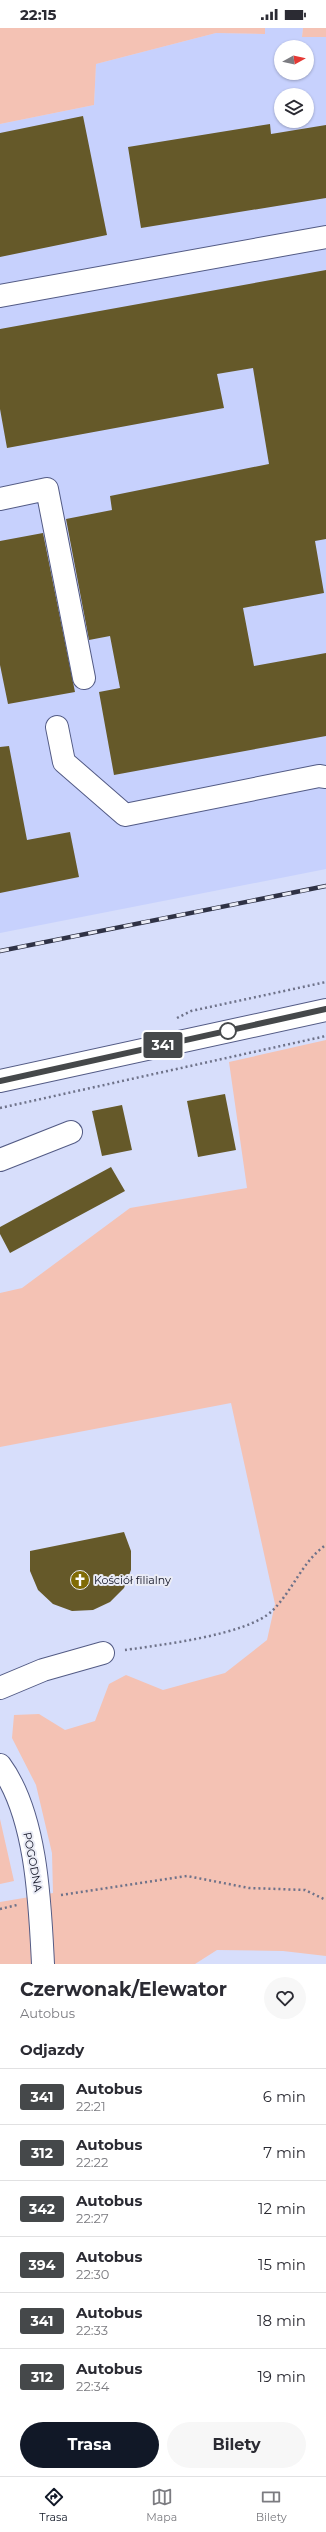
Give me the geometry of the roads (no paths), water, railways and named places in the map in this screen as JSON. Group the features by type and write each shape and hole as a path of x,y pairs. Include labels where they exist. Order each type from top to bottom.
{"main road":[{"path":"0,296 326,237"},
{"path":"0,499 47,489 84,678"},
{"path":"57,727 64,762 125,815 319,776 326,777"},
{"path":"0,1081 326,1010"},
{"path":"0,1160 71,1132"},
{"path":"0,1688 43,1670 103,1653"},
{"name":"POGODNA","path":"0,1765 6,1774 22,1811 36,1869 40,1898 43,1964"}],"railway":[{"path":"0,951 326,886"}],"place":[{"name":"Kościół filialny","path":"80,1580"}]}
